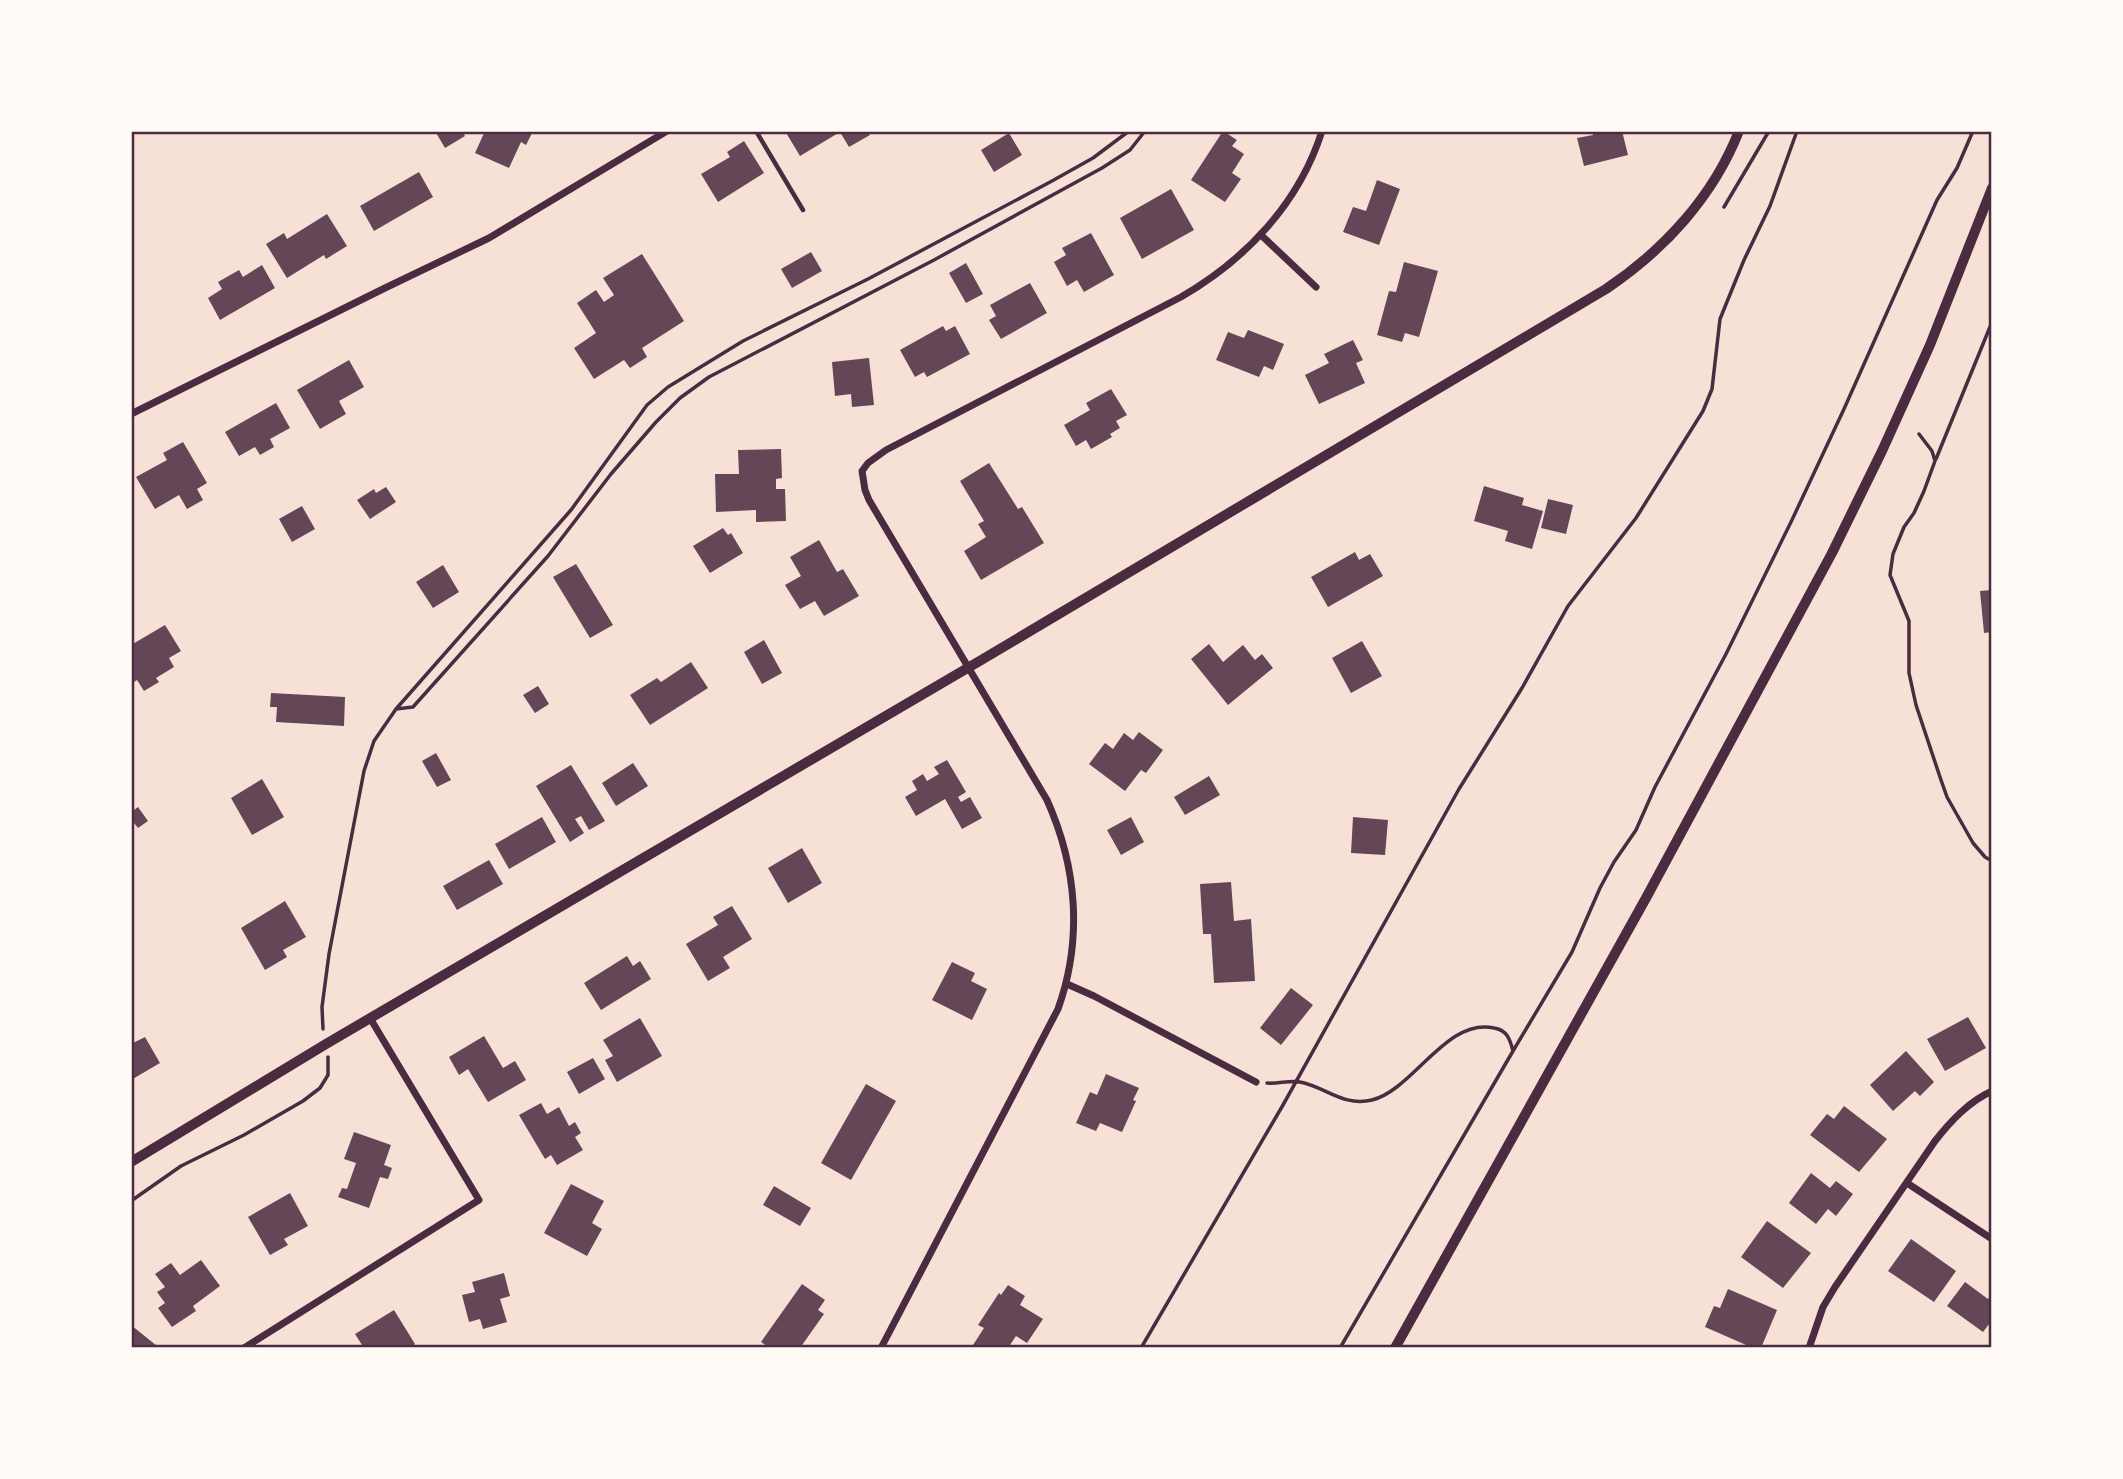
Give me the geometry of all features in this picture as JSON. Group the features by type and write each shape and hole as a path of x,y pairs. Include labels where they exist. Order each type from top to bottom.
{"main road":[{"path":"131,1162 326,1044 970,667 1606,289 1639,266 1668,239 1694,209 1711,184 1739,131"},
{"path":"1395,1348 1640,910 1832,553 1930,345 1992,188"}],"street":[{"path":"131,414 489,238 667,131"},
{"path":"881,1348 1047,1032 1066,984 1072,956 1074,910 1073,887 1063,843 1042,790 870,500 865,490 862,471 886,450 1195,288 1229,265 1276,217 1302,177 1322,131"},
{"path":"1261,235 1316,287"},
{"path":"1066,984 1094,996 1256,1083"},
{"path":"244,1348 480,1200 370,1018"},
{"path":"1809,1348 1823,1307 1906,1183 1949,1123 1992,1091"},
{"path":"1906,1183 1992,1239"}],"lane":[{"path":"755,131 803,210"}],"path":[{"path":"131,1200 170,1172 288,1111 320,1088 328,1075 329,1066 322,1007 329,954 361,784 374,741 396,709 571,510 648,405 668,387 743,341 868,279 1052,181 1093,158 1129,131"},
{"path":"396,709 413,707 548,556 611,474 680,398 709,377 934,260 1102,168 1130,150 1145,131"},
{"path":"1724,207 1769,131"},
{"path":"1140,1348 1296,1081 1459,789 1522,688 1568,606 1636,518 1703,411 1712,389 1720,319 1770,206 1797,131"},
{"path":"1340,1348 1572,952 1605,879 1636,830 1655,787 1726,654 1791,522 1937,200 1957,168 1973,131"},
{"path":"1992,322 1924,491 1893,554 1890,575 1909,621 1909,673 1916,705 1947,797 1973,843 1992,861"},
{"path":"1919,434 1932,451 1935,461"},
{"path":"1256,1083 1280,1084 1296,1081 1344,1101 1371,1101 1385,1096 1445,1045 1466,1031 1498,1028 1510,1039 1513,1051"}],"building":[{"path":"435,131 462,131 465,136 445,148"},
{"path":"485,131 533,131 526,145 521,142 509,168 475,153"},
{"path":"785,131 868,131 870,135 849,147 840,132 800,156"},
{"path":"1223,131 1237,140 1232,146 1244,154 1232,173 1241,179 1225,202 1191,180"},
{"path":"1592,131 1622,131 1628,155 1584,166 1577,138 1593,135"},
{"path":"1009,133 1022,155 994,172 981,150"},
{"path":"744,141 764,173 718,202 701,174 730,157 727,152"},
{"path":"419,172 433,197 374,231 360,206"},
{"path":"1377,180 1400,189 1379,245 1343,232 1353,207 1366,211"},
{"path":"1171,189 1194,230 1142,259 1120,218"},
{"path":"327,214 347,246 326,259 324,255 287,278 266,244 284,233 287,239"},
{"path":"1091,233 1114,275 1084,292 1077,280 1067,286 1054,262 1066,255 1062,248"},
{"path":"811,252 822,271 792,288 781,269"},
{"path":"642,254 684,321 642,348 647,357 630,368 624,360 594,379 574,348 596,333 577,303 596,290 604,302 614,295 603,278"},
{"path":"1404,262 1438,271 1419,337 1405,333 1402,342 1377,335 1389,291 1396,292"},
{"path":"966,263 983,294 966,303 949,273"},
{"path":"262,265 275,288 220,320 208,298 222,289 218,282 239,270 243,277"},
{"path":"1030,283 1047,313 1001,339 989,320 996,316 990,305"},
{"path":"943,326 946,331 955,326 970,354 927,377 924,372 915,377 900,350"},
{"path":"1248,330 1284,344 1273,370 1264,366 1259,377 1216,360 1228,332 1244,338"},
{"path":"1353,340 1363,360 1356,363 1365,383 1319,404 1305,375 1329,363 1324,354"},
{"path":"869,358 874,405 852,407 851,394 835,396 832,362"},
{"path":"349,360 364,387 339,401 346,414 320,429 297,390"},
{"path":"1111,389 1127,415 1116,421 1120,428 1110,434 1112,437 1091,449 1086,440 1076,446 1064,425 1090,410 1086,403"},
{"path":"276,403 290,428 270,439 274,447 260,455 255,447 239,456 225,432"},
{"path":"183,442 207,483 197,489 203,500 187,509 179,495 155,509 136,477 167,460 163,453"},
{"path":"781,449 782,478 776,479 776,489 785,489 786,521 756,522 756,510 716,512 715,474 739,474 738,450"},
{"path":"989,463 1018,509 1022,507 1044,543 981,580 964,551 986,537 978,524 984,521 960,481"},
{"path":"1484,486 1524,498 1522,505 1543,511 1532,549 1505,541 1508,531 1474,521"},
{"path":"386,487 396,502 370,519 357,500 374,489 376,493"},
{"path":"1548,499 1573,505 1566,534 1541,528"},
{"path":"302,506 315,529 292,542 279,519"},
{"path":"723,528 728,535 731,533 743,553 710,573 693,546"},
{"path":"819,540 837,572 843,569 859,596 824,616 815,601 800,609 785,585 801,576 790,557"},
{"path":"1355,552 1359,560 1370,554 1383,576 1328,607 1311,577"},
{"path":"576,564 613,625 590,638 553,577"},
{"path":"443,565 459,592 433,608 416,582"},
{"path":"1992,590 1992,632 1984,633 1980,591"},
{"path":"165,625 181,651 169,658 174,667 156,678 159,682 144,691 137,680 131,684 131,645"},
{"path":"764,640 782,673 762,684 744,652"},
{"path":"1362,641 1382,676 1351,693 1332,658"},
{"path":"1209,644 1223,662 1243,645 1255,660 1262,654 1273,668 1228,705 1191,659"},
{"path":"691,662 708,688 650,725 630,695 657,678 661,682"},
{"path":"538,686 549,704 535,713 523,695"},
{"path":"271,693 345,697 344,726 276,722 277,707 270,707"},
{"path":"1139,732 1163,750 1146,773 1141,770 1125,791 1089,764 1105,743 1113,749 1124,733 1133,740"},
{"path":"436,753 451,780 437,787 422,761"},
{"path":"947,760 966,792 958,797 961,802 970,797 982,818 962,829 945,799 916,816 905,797 917,790 912,781 923,774 927,781 939,774 934,767"},
{"path":"633,763 648,786 616,806 602,783"},
{"path":"571,765 605,821 589,830 581,816 575,819 584,833 570,842 536,786"},
{"path":"1209,776 1220,795 1185,815 1174,797"},
{"path":"262,779 284,817 252,835 231,798"},
{"path":"138,807 148,821 138,828 134,823 131,825 131,812"},
{"path":"542,817 556,842 509,869 495,844"},
{"path":"1131,817 1144,842 1121,855 1107,830"},
{"path":"1353,817 1388,820 1385,855 1351,853"},
{"path":"802,848 822,883 788,903 768,868"},
{"path":"489,860 503,884 457,910 443,886"},
{"path":"1231,882 1234,921 1251,919 1255,981 1214,983 1211,934 1203,934 1200,884"},
{"path":"285,901 306,937 283,950 287,957 265,970 241,928"},
{"path":"732,906 752,939 723,957 730,968 708,981 686,944 718,925 713,917"},
{"path":"627,956 633,966 640,961 651,979 601,1010 584,983"},
{"path":"952,962 975,973 971,981 987,989 972,1020 932,1000"},
{"path":"1291,988 1313,1005 1281,1045 1260,1028"},
{"path":"1968,1017 1986,1048 1945,1071 1927,1039"},
{"path":"640,1018 662,1056 617,1082 605,1060 613,1056 603,1040"},
{"path":"484,1036 503,1068 515,1061 526,1080 488,1102 468,1069 459,1075 449,1057"},
{"path":"145,1037 160,1063 131,1080 131,1044"},
{"path":"1906,1051 1934,1082 1920,1096 1915,1091 1893,1111 1870,1085"},
{"path":"593,1058 605,1079 579,1094 567,1072"},
{"path":"1106,1074 1139,1088 1122,1132 1100,1123 1096,1131 1076,1123 1090,1092 1097,1095"},
{"path":"866,1084 896,1101 851,1180 821,1163"},
{"path":"541,1103 547,1114 559,1107 569,1126 575,1122 581,1133 575,1137 583,1150 557,1165 551,1155 545,1159 519,1115"},
{"path":"1844,1106 1887,1139 1859,1172 1810,1135 1827,1114 1834,1119"},
{"path":"354,1132 391,1145 384,1165 392,1168 388,1179 380,1177 369,1208 338,1197 342,1188 347,1189 356,1163 344,1159"},
{"path":"1811,1173 1830,1188 1836,1181 1853,1194 1836,1216 1828,1209 1816,1224 1789,1203"},
{"path":"571,1184 604,1201 592,1223 602,1229 587,1256 544,1233"},
{"path":"774,1186 811,1208 800,1226 763,1205"},
{"path":"290,1193 308,1226 284,1239 288,1245 270,1255 248,1217"},
{"path":"1767,1221 1811,1253 1783,1288 1741,1257"},
{"path":"1911,1239 1956,1271 1934,1302 1888,1271"},
{"path":"201,1260 220,1286 193,1306 196,1311 172,1327 158,1308 165,1303 157,1292 165,1287 155,1274 171,1263 180,1275"},
{"path":"504,1273 510,1296 500,1299 507,1322 483,1329 480,1319 469,1322 462,1295 475,1292 472,1282"},
{"path":"1965,1282 1988,1299 1992,1293 1992,1320 1983,1332 1947,1306"},
{"path":"802,1284 825,1300 818,1310 824,1314 800,1348 770,1348 761,1342"},
{"path":"1008,1285 1025,1296 1020,1305 1043,1319 1027,1343 1016,1336 1008,1348 978,1348 973,1345 984,1328 978,1325 999,1293 1001,1295"},
{"path":"1728,1289 1777,1310 1761,1348 1753,1348 1705,1327 1714,1306 1720,1308"},
{"path":"394,1310 415,1344 410,1348 364,1348 355,1334"},
{"path":"131,1325 157,1346 131,1348"}]}
